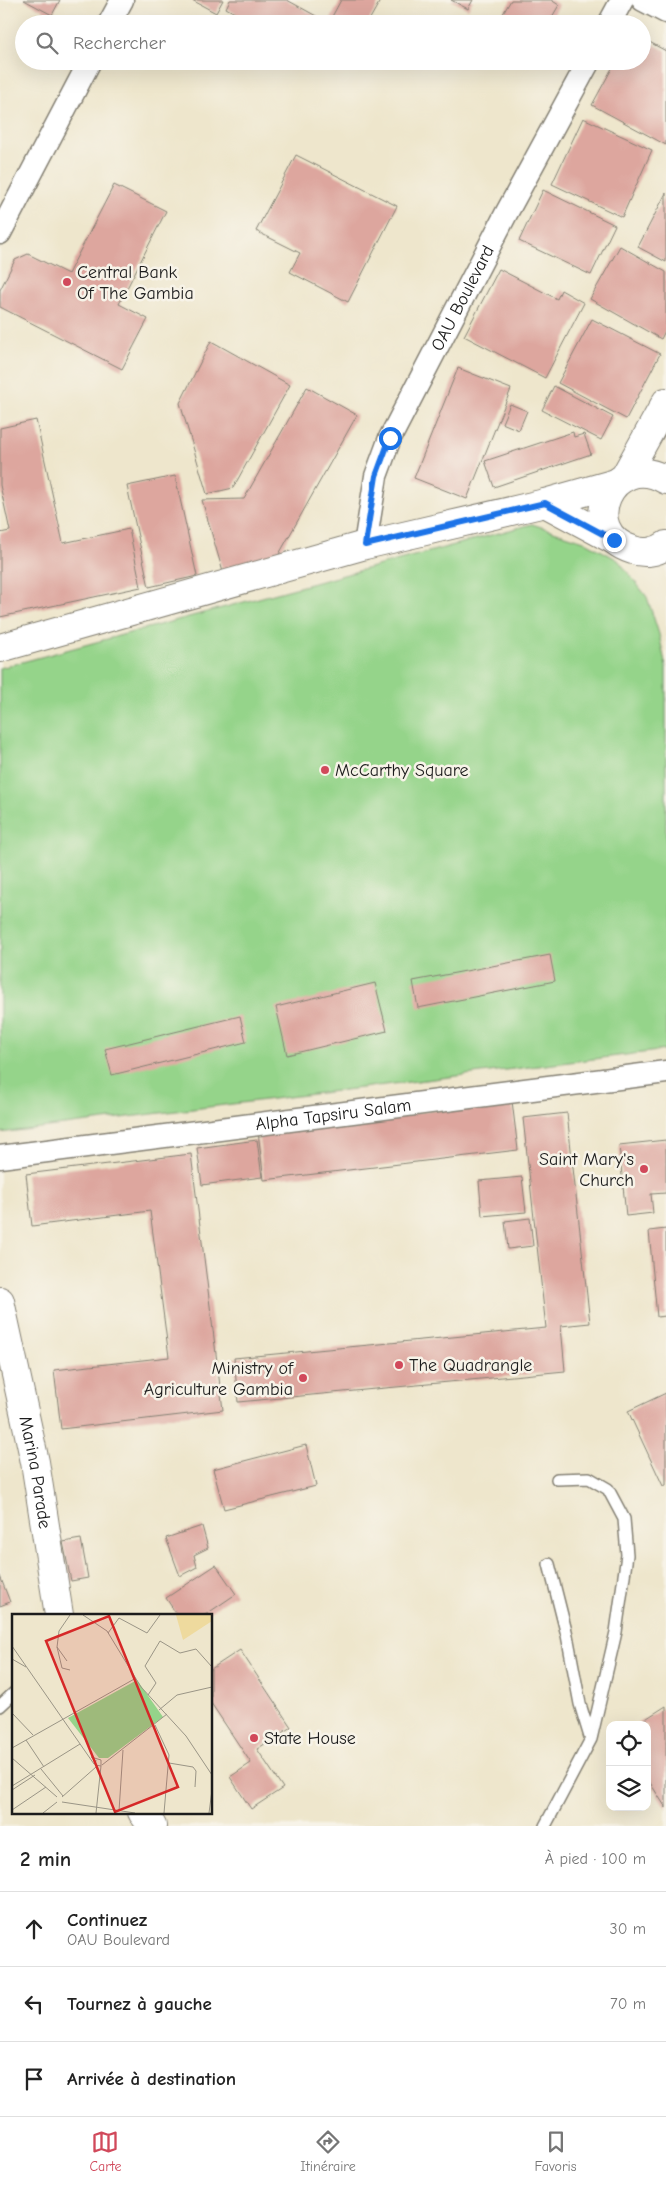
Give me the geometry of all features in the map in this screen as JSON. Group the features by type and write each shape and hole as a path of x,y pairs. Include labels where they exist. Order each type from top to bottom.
{"main road":[{"path":"614,540 607,529 603,517 604,504 609,492 620,480 666,402"},
{"path":"0,648 365,545 545,503 620,480 632,474 650,473 666,480"},
{"path":"545,503 626,548 639,552 662,554"},
{"name":"Marina Parade","path":"0,1301 35,1462 59,1614"},
{"path":"143,1814 152,1826"}],"street":[{"path":"114,15 122,0"},
{"path":"614,15 622,0"},
{"path":"643,0 666,12"},
{"path":"0,233 85,70"},
{"name":"OAU Boulevard","path":"365,545 376,476 390,438 583,70"},
{"name":"Alpha Tapsiru Salam","path":"0,1157 666,1072"}],"lane":[{"path":"545,1826 591,1739 616,1632 627,1555 624,1519 608,1489 588,1478 558,1480"},
{"path":"549,1564 567,1635 580,1704 591,1739"},
{"path":"0,1706 12,1695"}],"green space":[{"name":"McCarthy Square","path":"532,524 584,541 618,560 647,597 659,634 666,667 666,1050 0,1133 0,668"}],"building":[{"path":"24,0 60,0 52,15"},
{"path":"192,0 223,0 216,13"},
{"path":"230,0 287,0 314,15 238,15 226,8"},
{"path":"341,0 380,1 372,15 333,15"},
{"path":"451,0 473,0 468,9"},
{"path":"511,0 551,0 559,5 553,15 502,15"},
{"path":"651,43 666,51 666,145 592,105 611,70 651,70"},
{"path":"583,118 652,150 622,217 552,184"},
{"path":"296,155 397,206 348,302 290,272 300,253 256,231"},
{"name":"Central Bank Of The Gambia","path":"114,185 166,211 119,304 148,319 122,369 0,307 0,290 15,260 28,254 68,274"},
{"path":"543,190 615,225 591,275 519,241"},
{"path":"666,193 666,262 638,247"},
{"path":"620,246 666,272 666,329 661,339 590,299"},
{"path":"499,269 557,299 561,290 584,303 545,378 464,336"},
{"path":"592,319 660,354 626,419 558,383"},
{"path":"211,341 290,385 233,488 207,494 180,403"},
{"path":"458,368 511,389 467,499 414,478"},
{"path":"554,386 613,417 601,440 542,410"},
{"path":"307,387 357,415 278,556 223,572 202,500 244,499"},
{"path":"510,404 527,411 519,430 502,423"},
{"path":"36,420 63,543 129,529 141,587 0,617 0,533 10,531 0,485 0,428"},
{"path":"573,432 574,437 584,434 591,454 494,487 485,461"},
{"path":"175,476 197,576 149,587 127,486"},
{"path":"550,955 555,981 418,1008 413,981"},
{"path":"375,983 387,1031 287,1055 276,1007"},
{"path":"240,1016 246,1042 112,1075 105,1049"},
{"path":"512,1101 518,1150 264,1180 258,1132"},
{"name":"The Quadrangle","path":"567,1113 590,1323 561,1326 565,1371 238,1402 234,1358 546,1328 523,1118"},
{"path":"257,1140 262,1177 202,1185 197,1148"},
{"name":"Saint Mary's Church","path":"666,1140 666,1193 651,1194 653,1213 626,1216 619,1145"},
{"path":"191,1154 223,1410 61,1429 54,1370 169,1357 150,1211 32,1226 26,1174"},
{"path":"522,1177 526,1212 482,1216 479,1181"},
{"path":"530,1218 533,1246 508,1249 505,1221"},
{"path":"666,1229 666,1316 657,1317 649,1231"},
{"path":"666,1393 666,1485 663,1486 628,1411"},
{"path":"306,1445 316,1486 224,1509 213,1469"},
{"path":"202,1526 208,1548 194,1555 197,1567 180,1576 166,1538"},
{"path":"81,1539 88,1578 71,1581 63,1542"},
{"path":"216,1565 236,1594 206,1614 176,1614 166,1598"},
{"path":"0,1576 10,1602 0,1606"},
{"name":"State House","path":"240,1650 291,1727 257,1749 283,1788 251,1809 230,1777 251,1763 212,1704 212,1668"},
{"path":"666,1706 666,1808 651,1784 651,1721 642,1721"}],"place":[{"name":"Central Bank Of The Gambia","path":"67,282"},
{"name":"McCarthy Square","path":"325,770"},
{"name":"Saint Mary's Church","path":"644,1169"},
{"name":"The Quadrangle","path":"399,1365"},
{"name":"Ministry of Agriculture Gambia","path":"303,1378"},
{"name":"State House","path":"254,1738"}],"route":[{"path":"390,438 376,476 365,545 545,503 614,540"}]}
